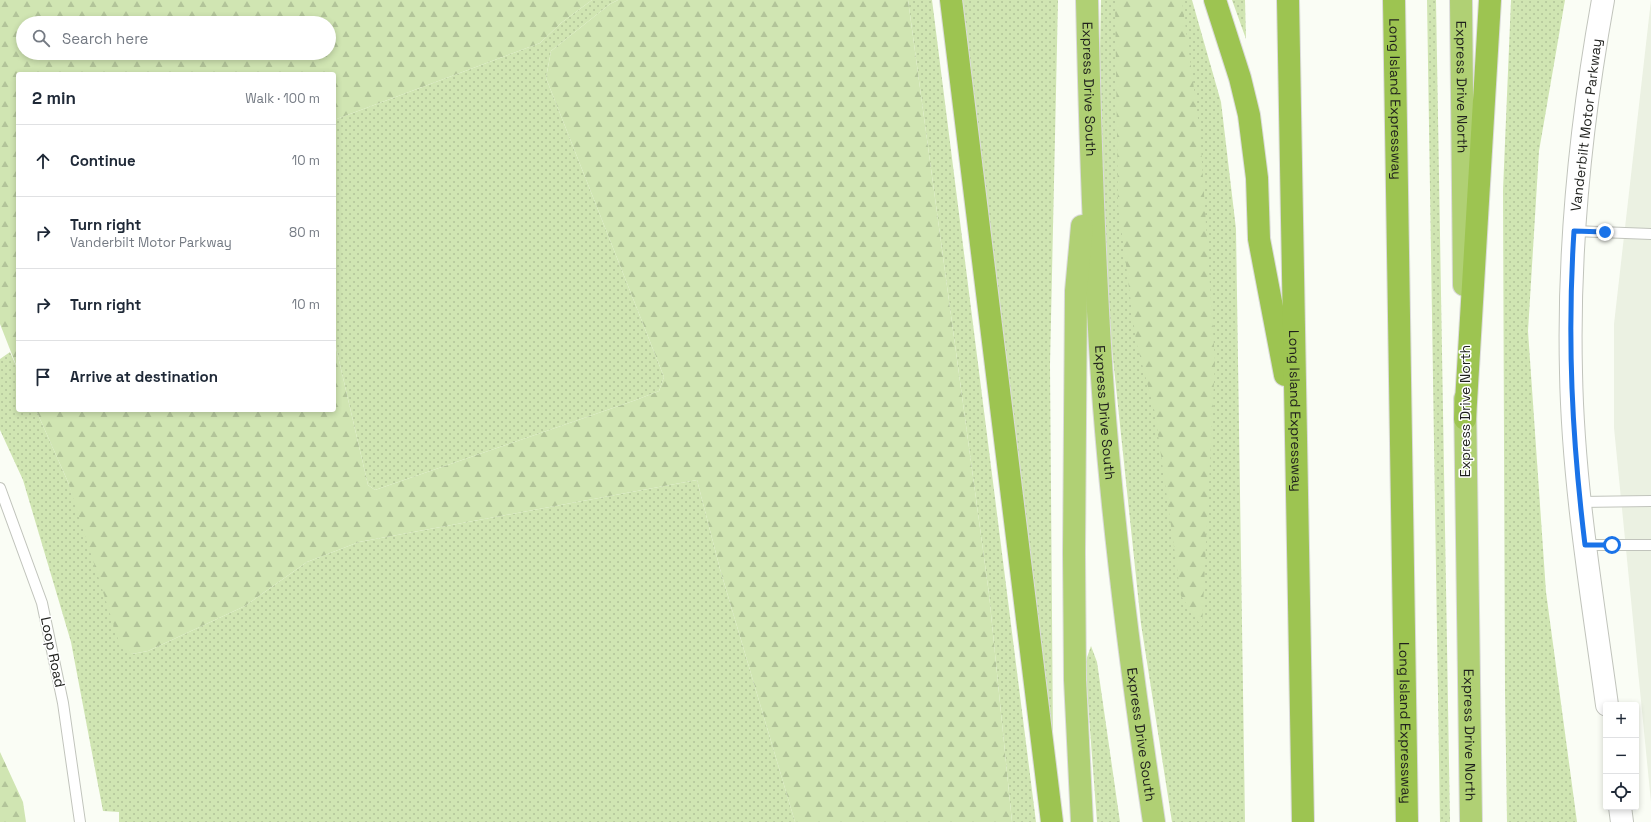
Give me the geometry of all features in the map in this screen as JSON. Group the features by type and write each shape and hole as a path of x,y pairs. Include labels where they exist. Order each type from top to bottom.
{"highway":[{"path":"951,0 1052,822"},
{"name":"Express Drive South","path":"1087,0 1089,131 1098,312 1106,423 1123,592 1154,822"},
{"path":"1215,0 1240,78 1249,115 1257,178 1259,239 1297,435"},
{"name":"Long Island Expressway","path":"1288,0 1303,822"},
{"name":"Long Island Expressway","path":"1394,0 1407,822"},
{"name":"Express Drive North","path":"1461,0 1471,822"},
{"path":"1465,419 1490,0"},
{"path":"1082,822 1077,744 1074,629 1075,380 1076,291 1089,131"}],"main road":[{"name":"Vanderbilt Motor Parkway","path":"1603,0 1587,100 1574,231 1571,278 1571,372 1574,442 1580,502 1607,702"},
{"path":"1620,810 1622,822"}],"lane":[{"path":"1574,231 1651,234"},
{"name":"Loop Road","path":"0,488 42,603 64,703 80,822"},
{"path":"1580,502 1651,501"},
{"path":"1585,545 1651,545"}],"shaded area":[{"path":"1651,0 1651,802 1614,428 1614,324"}],"green space":[{"path":"0,0 592,0 561,23 540,43 336,119 336,72 16,72 16,365 0,324"},
{"path":"592,0 618,0 610,4 551,51 546,78 664,377 659,391 375,490 368,485 336,348 336,119 540,43 561,23"},
{"path":"618,0 908,0 989,594 1012,822 795,822 720,569 697,480 359,542 307,562 245,606 148,651 132,654 120,645 68,482 37,412 336,412 336,348 368,485 375,490 659,391 664,377 546,78 551,51 610,4"},
{"path":"908,0 932,0 1036,822 1012,822 989,594"},
{"path":"956,0 1058,0 1050,365 1053,741"},
{"path":"1101,0 1192,0 1221,102 1236,229 1245,822 1172,822 1141,624 1106,292 1099,100"},
{"path":"1115,0 1182,1 1200,133 1215,361 1202,627 1181,596 1155,413 1136,341 1118,204"},
{"path":"1232,0 1245,0 1246,39"},
{"path":"1427,0 1436,0 1450,822 1440,822"},
{"path":"1511,0 1565,0 1539,151 1528,331 1546,592 1577,822 1507,822 1503,190"},
{"path":"10,352 16,366 16,412 37,412 68,482 132,654 148,651 245,606 307,562 359,542 697,480 720,569 795,822 119,822 119,812 103,811 71,642 23,480 0,430 0,359"},
{"path":"1091,646 1097,662 1120,822 1097,822 1085,663"},
{"path":"0,752 23,802 26,822 0,822"}],"route":[{"path":"1605,232 1574,231 1570,322 1571,372 1575,456 1585,545 1612,545"}]}
